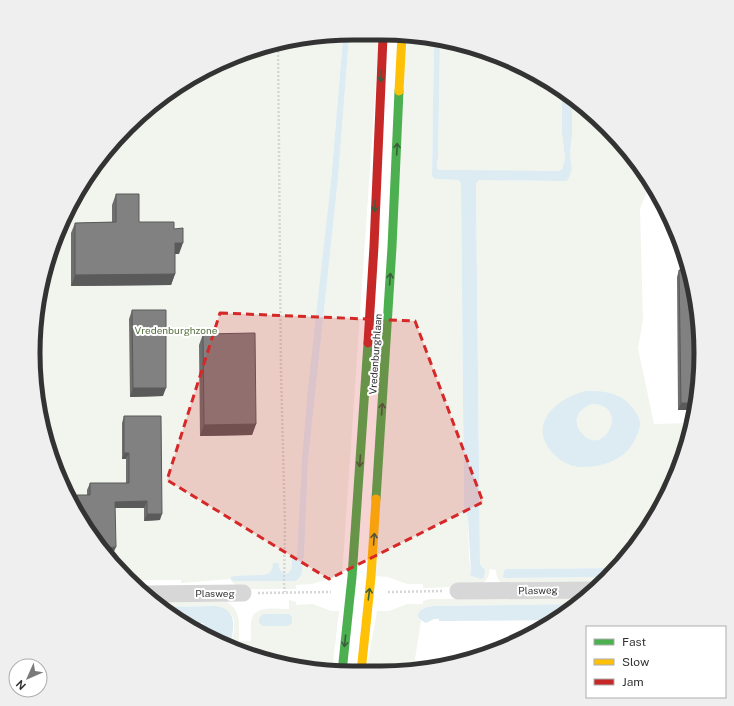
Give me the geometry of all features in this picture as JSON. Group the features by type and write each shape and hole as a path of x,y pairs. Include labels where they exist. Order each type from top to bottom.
{"street":[{"name":"Vredenburghlaan","path":"343,665 352,577 374,246 383,40"},
{"name":"Vredenburghlaan","path":"361,666 371,578 392,247 402,41"},
{"name":"Plasweg","path":"458,591 585,590"},
{"name":"Plasweg","path":"154,594 243,593"}],"path":[{"name":"Plasweg","path":"243,593 285,593 278,49"}],"highlighted area":[{"path":"220,313 415,321 483,502 329,579 167,480"}],"green space":[{"name":"Vredenburghzone","path":"349,40 379,40 342,576 312,584 296,585 296,589 241,589 230,579 181,583 181,580 138,580 105,544 82,510 64,473 46,414 40,353 43,312 51,272 64,233 72,215 93,179 118,147 162,105 196,82 233,64 272,51 312,43 343,41 294,579 232,579 233,581 295,581 302,559 304,558 308,461 338,179"},
{"path":"407,42 434,45 432,176 435,179 458,180 461,184 464,507 468,518 471,573 469,575 474,576 484,568 480,564 476,183 479,180 565,181 572,169 570,154 572,135 572,105 616,147 629,162 647,190 640,209 643,320 638,348 654,424 686,423 670,473 652,510 629,544 608,568 506,569 506,578 599,577 590,585 502,584 496,574 496,570 490,569 487,579 478,586 423,588 423,584 407,584 388,577 375,576","holes":["618,395 612,462 554,408"]},
{"path":"440,46 462,51 501,64 538,82 562,98 562,133 565,159 562,169 557,172 441,171 437,166"},
{"path":"592,404 604,407 610,413 612,421 610,429 605,436 598,440 589,439 578,428 577,423 580,412"},
{"path":"575,598 568,604 432,606 422,609 418,619 421,621 414,664 367,666 377,611 389,611 407,604 423,604 423,601 430,599"},
{"path":"289,600 296,602 296,605 313,604 331,611 339,611 333,665 292,660 252,649 232,642 234,620 231,614 216,606 170,607 162,601 227,602 232,606 238,615 239,641 251,641 252,618 258,611 274,608 289,609"}],"shaded area":[{"path":"349,40 338,179 308,461 304,558 302,559 302,572 300,577 295,581 233,581 231,577 234,576 268,574 272,570 273,563 279,563 280,570 286,574 291,570 292,559 297,558 302,460 308,388 331,181 343,41"},
{"path":"434,45 440,46 437,160 437,168 439,170 559,171 562,169 565,159 562,133 562,98 572,105 572,135 570,154 572,169 568,180 479,180 476,184 480,564 485,570 484,577 481,579 469,575 471,573 468,518 464,507 461,184 458,180 435,179 432,176"},
{"path":"586,391 597,391 616,395 628,403 638,415 640,424 639,431 630,447 624,454 608,463 595,466 576,467 558,458 549,449 543,432 545,419 560,403","holes":["592,404 604,407 610,413 612,421 610,429 605,436 598,440 589,439 578,428 578,415 583,409"]},
{"path":"608,568 599,577 505,578 503,577 506,569"},
{"path":"568,604 544,620 439,621 439,619 434,619 426,623 419,619 418,616 421,610 432,606"},
{"path":"216,606 227,610 231,614 233,624 231,641 207,630 203,623 194,623 170,607"},
{"path":"264,614 289,614 292,617 292,623 288,626 263,626 259,623 259,621 261,616"}],"building":[{"path":"116,194 139,194 139,222 174,222 174,229 183,228 183,243 175,243 175,274 75,275 75,223 116,222"},
{"path":"679,270 682,270 688,292 694,353 690,403 681,403"},
{"path":"132,310 166,310 166,388 133,388"},
{"path":"255,333 256,424 204,425 203,334"},
{"path":"124,416 161,416 162,514 147,514 147,501 115,502 116,547 108,548 82,510 77,500 77,495 90,495 90,483 129,483 129,453 124,453"}],"traffic: fast":[{"path":"376,499 392,247 399,91"},
{"path":"343,665 352,577 368,343"}],"traffic: slow":[{"path":"399,91 402,41"},
{"path":"362,666 371,577 376,499"}],"traffic: jam":[{"path":"368,343 374,246 383,40"}]}
